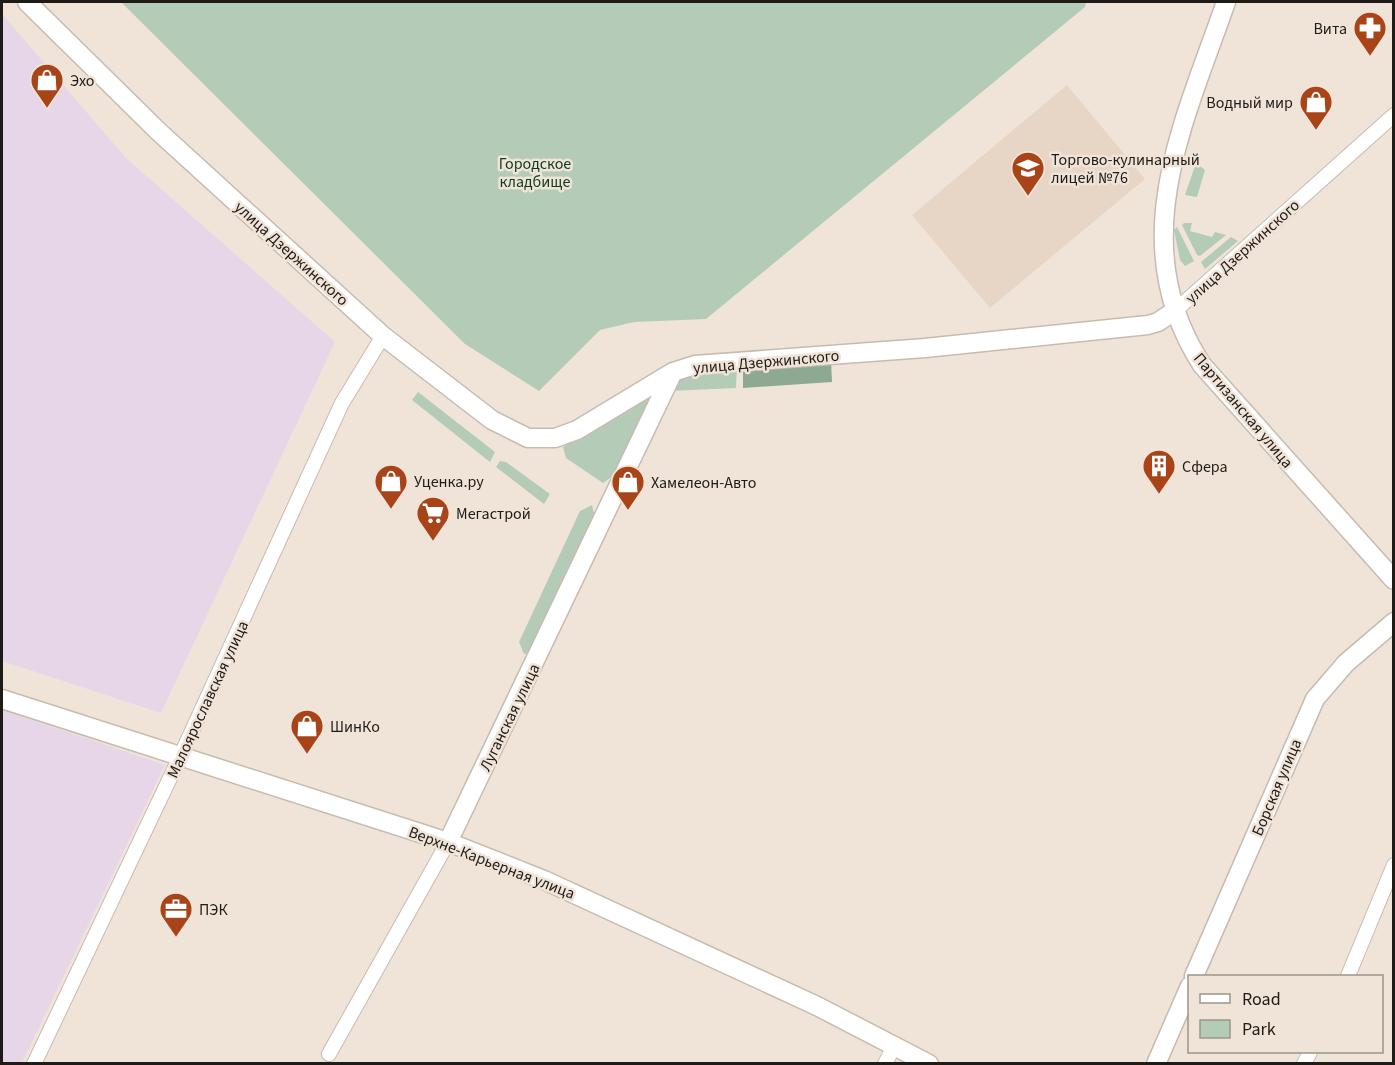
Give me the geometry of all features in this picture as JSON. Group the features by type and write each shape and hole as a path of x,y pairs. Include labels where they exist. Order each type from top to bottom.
{"street":[{"name":"улица Дзержинского","path":"27,2 159,132 382,336 492,420 528,438 555,438 577,430 674,372 695,365 925,348 1158,322 1176,310 1394,115"},
{"name":"Партизанская улица","path":"1226,2 1178,139 1166,187 1164,245 1176,310 1186,335 1203,365 1394,580"},
{"name":"Малоярославская улица","path":"34,1064 180,757 342,403 382,336"},
{"name":"Луганская улица","path":"329,1054 448,842 674,372"},
{"name":"Борская улица","path":"1194,975 1315,699 1341,668 1394,622"},
{"name":"Верхне-Карьерная улица","path":"2,699 448,842 544,880 895,1044 929,1064"},
{"path":"1348,975 1394,865"},
{"path":"1156,1064 1188,991"},
{"path":"885,1064 895,1044"}],"shaded area":[{"path":"2,14 126,158 335,342 161,713 2,661"},
{"name":"Торгово-кулинарный лицей №76","path":"1067,85 1145,179 990,308 912,215"},
{"path":"2,710 165,765 22,1063 2,1063"}],"green space":[{"name":"Городское кладбище","path":"121,2 1086,2 1085,7 706,319 634,322 600,330 539,391 465,344"},
{"path":"1196,163 1205,170 1197,197 1185,195"},
{"path":"1192,223 1190,231 1212,237 1215,232 1226,235 1200,256 1197,255 1182,225"},
{"path":"1177,227 1194,261 1185,266 1180,260 1174,230"},
{"path":"1231,237 1238,241 1205,269 1201,262"},
{"path":"831,360 832,382 743,388 743,365"},
{"path":"737,364 736,388 669,391 683,372"},
{"path":"659,386 613,476 603,483 566,458 563,447"},
{"path":"418,392 495,452 490,462 412,400"},
{"path":"500,461 506,462 550,494 544,504 496,467"},
{"path":"592,505 595,517 530,653 524,654 519,642 580,511"}],"place":[{"name":"Вита","path":"1370,57"},
{"name":"Эхо","path":"47,109"},
{"name":"Водный мир","path":"1316,131"},
{"name":"Торгово-кулинарный лицей №76","path":"1028,197"},
{"name":"Сфера","path":"1159,495"},
{"name":"Уценка.ру","path":"391,510"},
{"name":"Хамелеон-Авто","path":"628,511"},
{"name":"Мегастрой","path":"433,542"},
{"name":"ШинКо","path":"307,755"},
{"name":"ПЭК","path":"176,938"}]}
